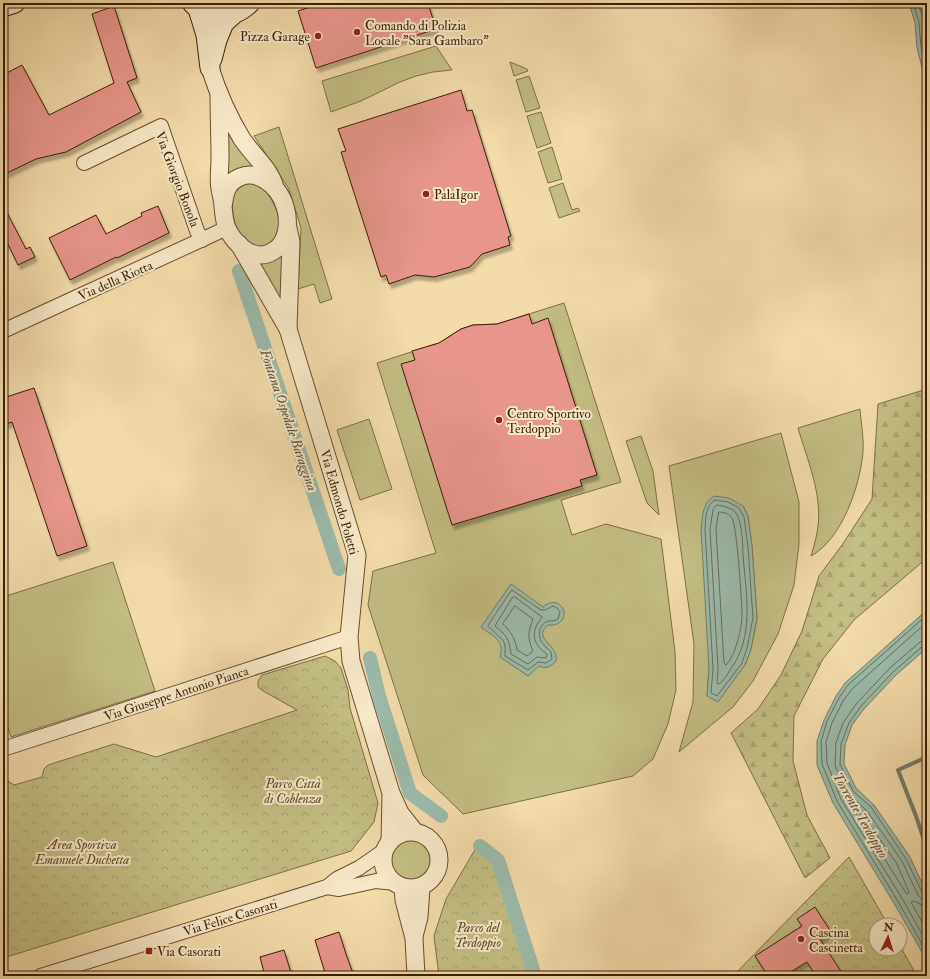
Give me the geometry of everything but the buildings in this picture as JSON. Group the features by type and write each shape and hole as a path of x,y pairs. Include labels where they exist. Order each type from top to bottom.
{"main road":[{"path":"3,6 14,3"},
{"path":"210,68 217,40 224,23 250,3"},
{"path":"195,6 209,15 221,16 234,14"},
{"path":"195,6 206,35 210,68"}],"street":[{"path":"210,68 219,95 243,140 270,175 274,186 284,203 288,225 282,242 270,253 261,255 253,254 238,244 227,228 224,219 226,191 230,184 236,179 252,174 260,176 274,186"},
{"path":"219,95 220,189 224,207"},
{"name":"Via Giorgio Bonola","path":"84,163 161,126 197,231 202,240"},
{"name":"Via Edmondo Poletti","path":"288,225 291,242 288,330"},
{"name":"Via della Riotta","path":"3,331 227,228"},
{"name":"Via Edmondo Poletti","path":"238,244 288,330 357,556 349,637 350,661 391,793 400,813 415,832"},
{"name":"Via Giuseppe Antonio Pianca","path":"3,749 349,637"},
{"name":"Via Edmondo Poletti","path":"388,846 391,793"},
{"path":"415,832 424,835 432,841 437,848 440,857 436,875 430,882 422,887 412,889 399,885 376,882 339,889 327,887 337,878 359,868 402,834 415,832"},
{"path":"388,846 383,859 384,868 388,877 399,885 414,938 416,976"},
{"name":"Via Felice Casorati","path":"41,976 327,887"},
{"path":"414,938 419,917 422,887"}],"green space":[{"path":"436,46 452,70 416,76 361,101 331,112 322,81"},
{"path":"510,62 527,69 528,71 514,76"},
{"path":"529,76 540,108 526,112 516,80"},
{"path":"541,112 551,143 537,148 527,116"},
{"path":"223,113 262,173 226,182"},
{"path":"279,127 332,299 320,303 314,284 298,289 301,228 289,189 254,136"},
{"path":"552,147 562,179 548,183 538,152"},
{"path":"245,183 257,184 266,191 276,209 278,216 279,227 274,242 260,250 244,240 235,224 232,205 233,199 238,188"},
{"path":"563,183 572,210 578,208 580,211 559,218 549,188"},
{"path":"284,250 286,318 256,260"},
{"path":"564,303 621,482 561,500 572,535 606,524 661,539 675,652 676,690 668,724 653,759 633,776 463,814 423,775 368,605 373,571 436,553 377,363 439,343 461,329 473,325 497,324"},
{"path":"927,389 927,558 854,620 823,659 794,716 793,761 807,815 830,858 805,878 731,733 758,709 781,675 802,631 819,576 842,545 872,499 878,404"},
{"path":"860,409 863,452 858,480 848,510 832,537 822,548 811,556 818,530 818,501 813,476 798,428"},
{"path":"369,419 392,489 360,500 337,430"},
{"path":"781,433 799,502 799,544 794,585 778,634 753,681 733,707 679,752 693,702 694,644 669,466","holes":["743,506 748,516 752,546 757,618 751,649 745,665 707,696 709,669"]},
{"path":"641,436 653,471 659,515 647,503 626,441"},
{"path":"113,562 155,691 11,737 3,711 3,597"},
{"path":"325,656 335,661 341,668 348,690 350,708 378,803 374,822 351,851 3,958 3,778 14,785 42,777 44,769 48,765 114,744 156,757 297,710 263,691 258,687 258,681 262,675"},
{"path":"412,838 424,842 430,848 434,860 430,872 424,878 412,882 400,878 394,872 390,860 394,848 400,842"},
{"name":"Parco del Terdoppio","path":"476,848 502,871 532,976 439,976 434,936 446,899"},
{"path":"849,857 883,917 868,917 868,957 906,957 917,976 731,976 735,974"}],"water":[{"path":"909,3 927,3 927,86 917,48 915,23"},
{"path":"714,496 729,498 743,506 748,516 752,546 757,618 751,649 745,665 718,702 707,696 709,669 701,529 705,506"},
{"path":"511,584 543,607 549,603 558,603 564,611 562,620 558,624 548,625 543,634 544,638 556,655 556,661 548,667 539,666 528,676 500,657 501,646 499,642 494,636 481,627"},
{"name":"Torrente Terdoppio","path":"927,610 927,648 896,675 864,709 852,725 845,745 844,764 856,788 874,805 910,857 927,894 927,961 908,928 908,917 902,917 833,803 817,765 817,741 824,720 836,696 845,683"}],"waterway":[{"name":"Fontana Ospedale Baraggina","path":"239,271 339,569"},
{"name":"Fontana Ospedale Baraggina","path":"370,658 379,696 410,793 441,816"},
{"path":"927,757 898,770 927,849"},
{"name":"Fontana Ospedale Baraggina","path":"480,846 498,860 535,976"}],"place":[{"name":"Comando di Polizia Locale \"Sara Gambaro\"","path":"357,32"},
{"name":"Pizza Garage","path":"318,36"},
{"name":"PalaIgor","path":"426,194"},
{"name":"Centro Sportivo Terdoppio","path":"499,420"},
{"name":"Cascina Cascinetta","path":"801,939"},
{"name":"Via Casorati","path":"149,951"}],"park label":[{"name":"Parco Città di Coblenza","path":"293,790"},
{"name":"Area Sportiva Emanuele Duchetta","path":"82,852"}]}
